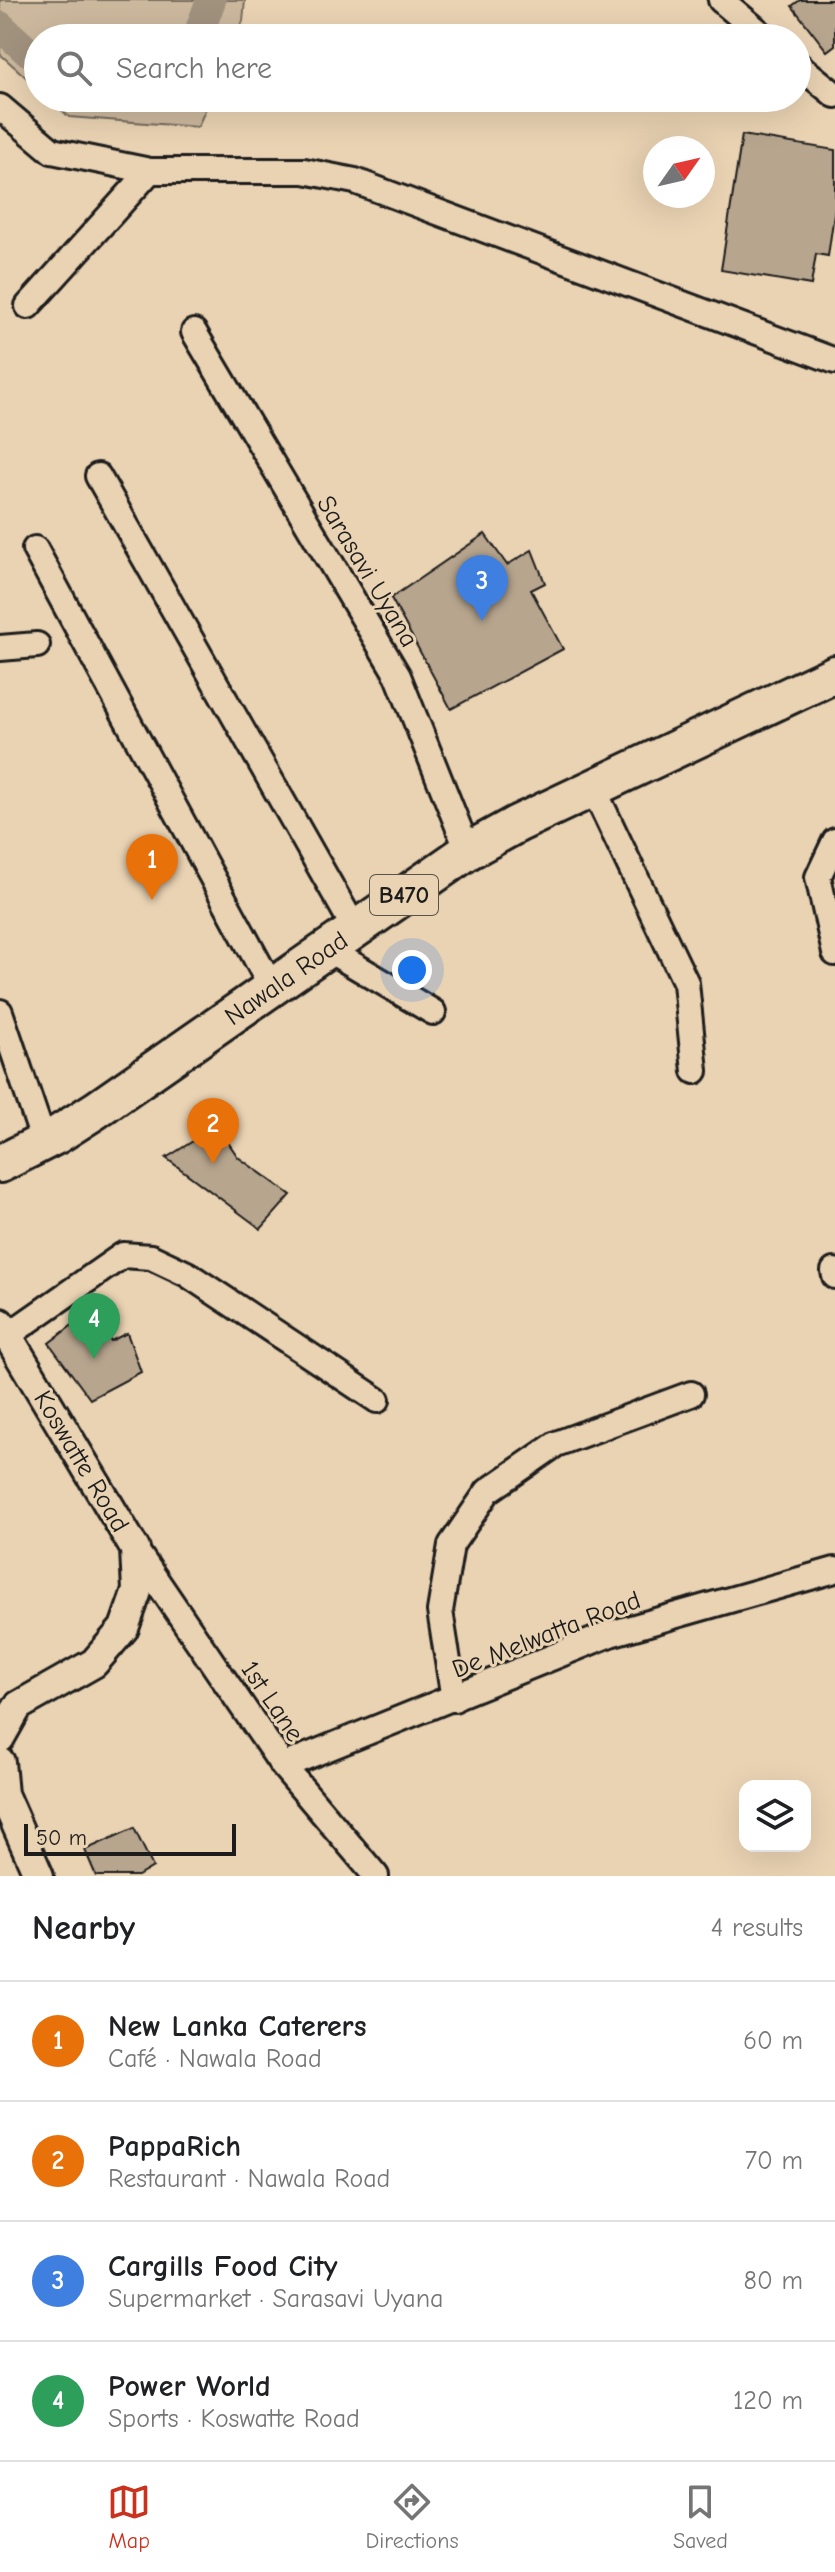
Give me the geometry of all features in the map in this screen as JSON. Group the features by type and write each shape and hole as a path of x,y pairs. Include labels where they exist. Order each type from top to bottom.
{"main road":[{"name":"Nawala Road","path":"0,1164 96,1110 468,851 517,824 835,674"}],"street":[{"path":"721,0 749,24"},
{"path":"811,75 835,95"},
{"path":"0,107 52,151 150,171 304,171 355,181 835,361"},
{"path":"28,306 150,171"},
{"name":"Sarasavi Uyana","path":"194,332 398,676 468,851"},
{"path":"98,476 341,939 433,1012"},
{"path":"35,549 272,988"},
{"path":"0,648 37,645"},
{"path":"593,788 686,983 695,1071"},
{"path":"835,841 818,877 835,953"},
{"path":"0,1012 44,1142"},
{"path":"4,1330 123,1255 151,1257 187,1274 377,1400"},
{"name":"Koswatte Road","path":"0,1738 18,1706 94,1663 124,1628 137,1591 135,1549 4,1330"},
{"path":"454,1699 440,1611 451,1545 488,1491 556,1444 691,1394"},
{"name":"1st Lane","path":"135,1549 283,1766 376,1876"},
{"name":"De Melwatta Road","path":"283,1766 610,1634 835,1570"},
{"path":"0,1762 2,1795 39,1876"}],"shaded area":[{"path":"0,0 245,0 242,24 24,24 24,75 0,54"},
{"path":"64,112 204,112 198,127 69,117"}],"building":[{"path":"800,0 835,0 835,45 827,51 811,30 811,24 806,24 792,6"},
{"path":"742,135 835,150 835,207 828,256 816,254 811,285 721,270"},
{"path":"485,534 507,565 532,550 545,583 531,590 563,649 451,709 391,598"},
{"path":"217,1126 238,1157 291,1195 261,1229 166,1158"},
{"path":"92,1310 111,1341 127,1333 141,1372 90,1399 49,1343"},
{"path":"134,1828 153,1867 138,1876 96,1876 85,1850"}],"waterway":[{"path":"202,24 211,0"},
{"path":"0,26 24,48"}],"place":[{"name":"Cargills Food City","path":"482,621"},
{"name":"New Lanka Caterers","path":"152,900"},
{"name":"PappaRich","path":"213,1164"},
{"name":"Power World","path":"94,1359"}]}
